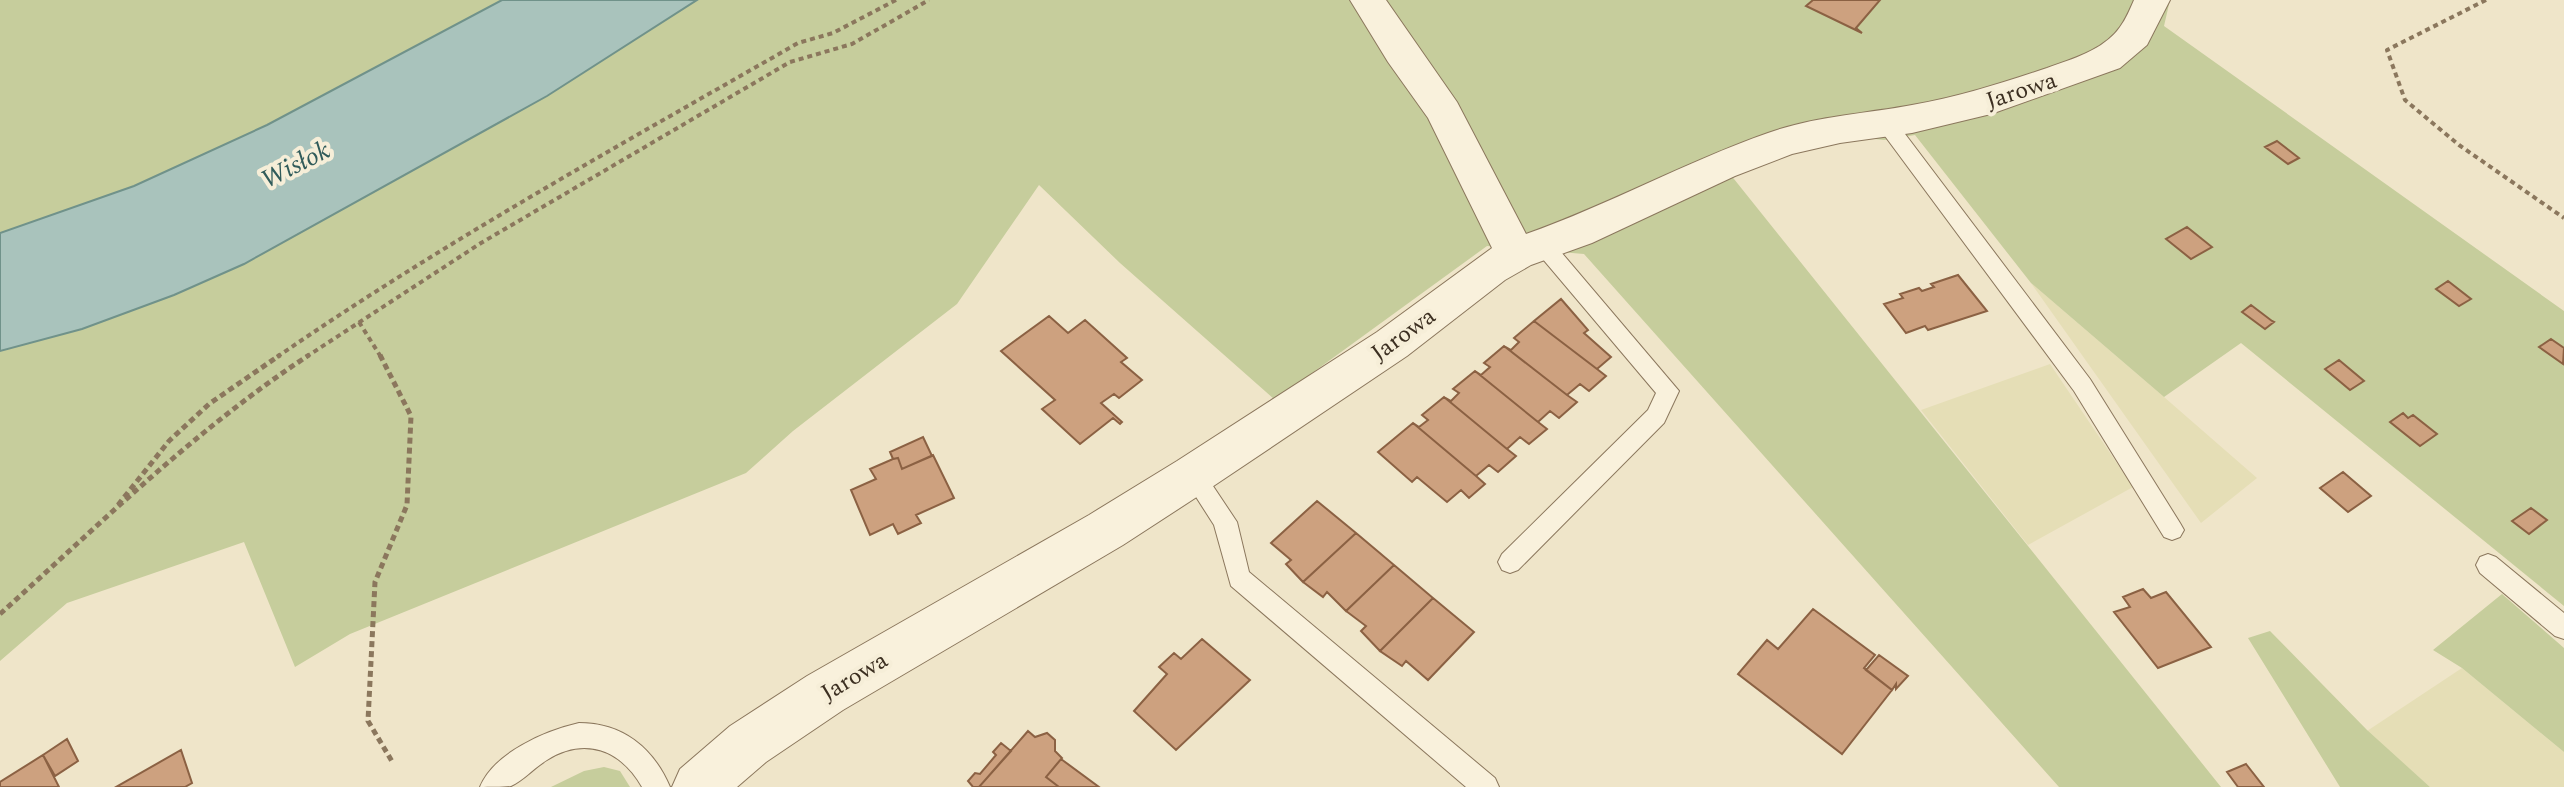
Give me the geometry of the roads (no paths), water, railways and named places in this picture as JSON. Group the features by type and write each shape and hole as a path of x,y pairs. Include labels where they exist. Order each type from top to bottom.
{"street":[{"path":"1368,0 1401,53 1444,112 1475,169 1530,249"},
{"name":"Jarowa","path":"716,783 748,744 825,693 1106,530 1193,475 1392,344 1490,269 1530,249 1627,212 1721,166 1784,142 1991,101 2107,59 2134,36 2152,0"}],"lane":[{"path":"1886,123 2082,385 2172,530"},
{"path":"1510,562 1656,416 1668,391 1530,249"},
{"path":"1193,475 1225,522 1239,578 1486,787"},
{"path":"2488,565 2564,628"},
{"path":"493,787 545,747 585,734 617,740 644,761 657,787"}],"water":[{"name":"Wisłok","path":"502,0 697,0 547,96 244,264 174,295 82,329 0,351 0,233 134,186 267,125"}]}
